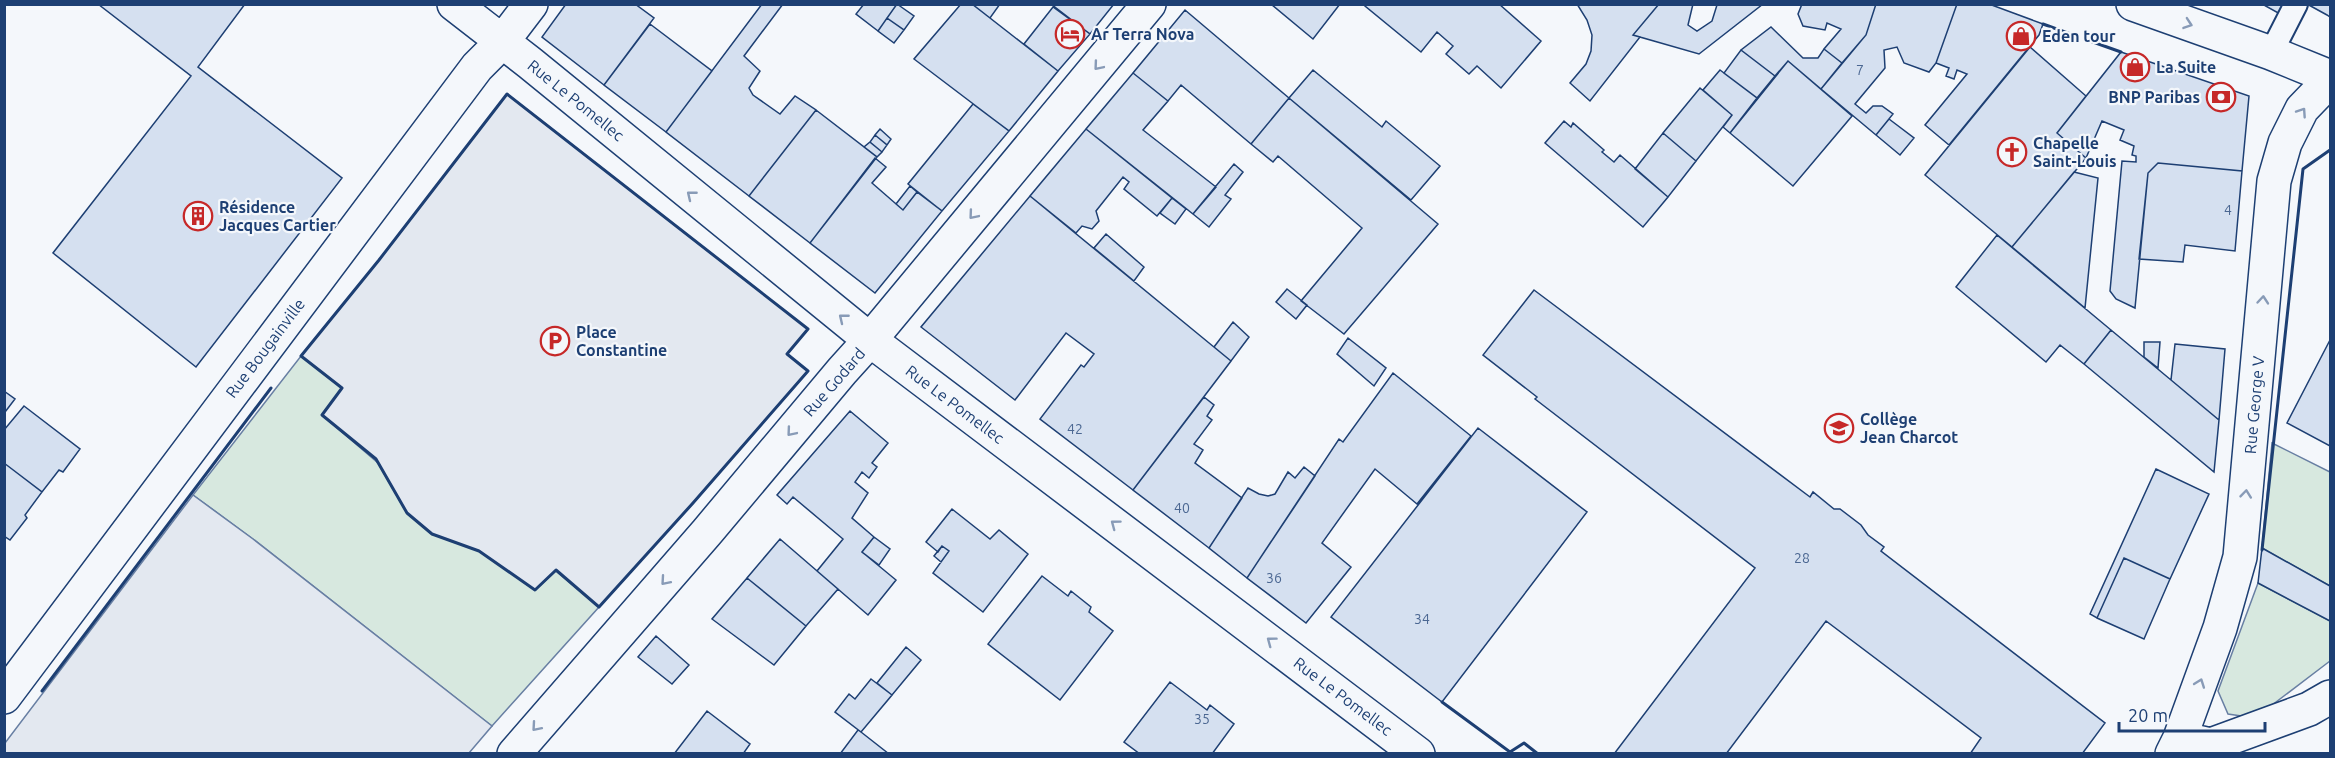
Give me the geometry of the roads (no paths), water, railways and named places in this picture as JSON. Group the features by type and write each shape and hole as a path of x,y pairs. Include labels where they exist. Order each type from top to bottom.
{"street":[{"name":"Rue Le Pomellec","path":"454,4 870,340 1418,753"},
{"name":"Rue Bougainville","path":"4,697 472,73 502,42 531,4"},
{"name":"Rue Godard","path":"514,753 707,532 870,340 1149,4"},
{"path":"2133,4 2271,53 2331,78"},
{"name":"Rue George V","path":"2331,78 2302,110 2285,143 2274,181 2240,557 2220,628 2176,746 2211,745 2309,709 2331,697"}],"lane":[{"path":"2271,53 2296,4"}],"place":[{"name":"Ar Terra Nova","path":"1070,34"},
{"name":"Eden tour","path":"2021,36"},
{"name":"La Suite","path":"2135,67"},
{"name":"BNP Paribas","path":"2221,97"},
{"name":"Chapelle Saint-Louis","path":"2012,152"},
{"name":"Résidence Jacques Cartier","path":"198,216"},
{"name":"Place Constantine","path":"555,341"},
{"name":"Collège Jean Charcot","path":"1839,428"}]}
